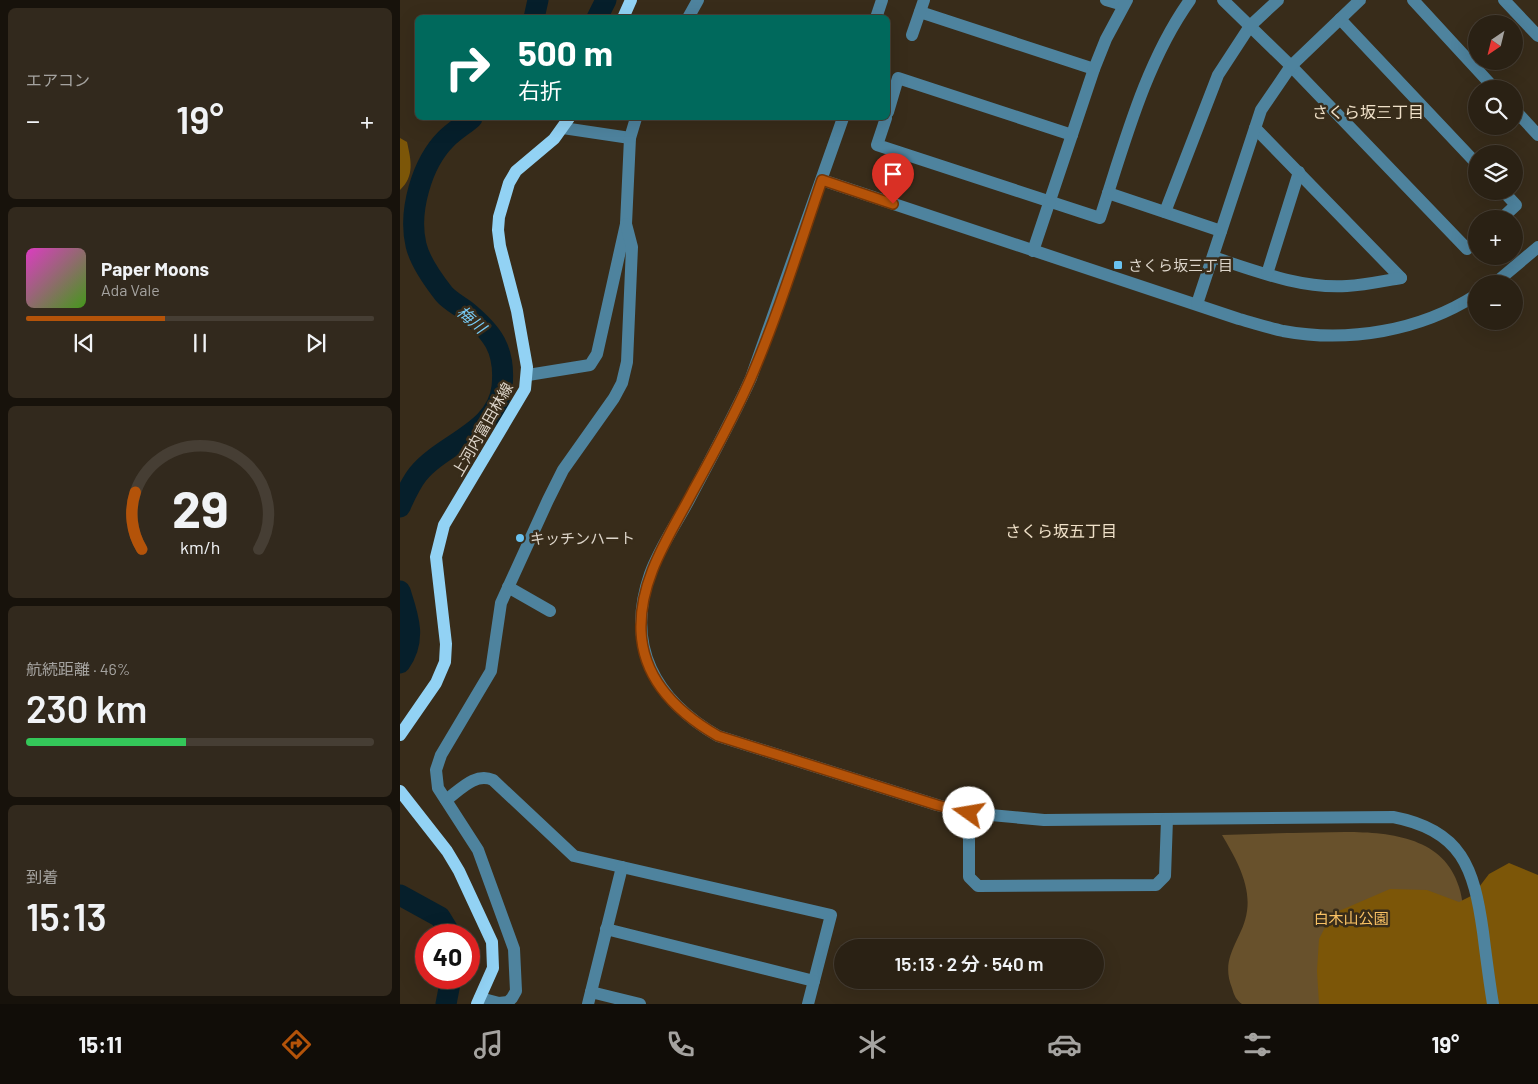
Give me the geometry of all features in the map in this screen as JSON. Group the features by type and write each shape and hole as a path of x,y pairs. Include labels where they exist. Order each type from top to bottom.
{"main road":[{"path":"624,15 631,0"},
{"name":"上河内富田林線","path":"400,735 436,683 445,662 446,644 436,572 438,544 444,525 519,403 528,375 518,311 500,246 499,217 509,183 516,171 554,139 566,123"},
{"path":"400,791 447,851 487,928 492,942 493,968 478,1001"}],"street":[{"path":"690,15 698,0"},
{"path":"877,15 882,0"},
{"path":"1033,251 1094,69 1125,3 1106,0"},
{"path":"885,120 877,145 1100,218 1134,117 1166,35 1190,0"},
{"path":"1222,0 1291,66 1468,248"},
{"path":"1165,212 1198,120 1218,75 1250,26 1278,0"},
{"path":"1197,304 1261,110 1291,66 1360,0"},
{"path":"1412,0 1487,80"},
{"path":"1504,0 1538,36"},
{"path":"912,35 922,6 1094,69"},
{"path":"1340,19 1468,155"},
{"path":"890,105 898,78 1072,136"},
{"path":"1523,119 1538,135"},
{"path":"528,375 590,365 598,354 626,224 630,138 635,120"},
{"path":"842,120 751,378 734,415 651,572 642,610 641,632 645,654 653,676 678,708 696,724 718,736 937,805 969,813 1044,820 1393,817 1412,820 1431,828 1449,841 1462,857 1476,887 1493,1004"},
{"path":"566,123 630,138"},
{"path":"1213,257 1293,282 1346,286 1400,278 1255,128"},
{"path":"1267,274 1299,172"},
{"path":"822,180 1033,251 1282,331 1315,335 1351,335 1384,331 1421,321 1468,299"},
{"path":"1108,193 1221,231"},
{"path":"1511,200 1516,205 1511,210"},
{"path":"478,1001 499,1003 508,1002 512,998 516,991 514,949 478,850 438,788 436,770 440,755 490,671 498,616 508,587 563,470 614,398 622,383 627,362 632,247 626,224"},
{"path":"1505,275 1538,247"},
{"path":"508,587 550,611"},
{"path":"446,800 477,777 486,777 493,780 574,856 831,915 808,1004"},
{"path":"969,813 969,878 978,886 1156,885 1165,876 1167,819"},
{"path":"622,867 590,998 640,1004"},
{"path":"606,929 814,981"}],"green space":[{"path":"400,138 407,142 411,168 405,185 400,190"},
{"name":"白木山公園","path":"1335,832 1386,834 1410,840 1431,850 1448,865 1459,887 1479,1004 1242,1004 1240,1002 1233,991 1228,967 1233,948 1245,921 1248,901 1247,891 1237,862 1222,835"},
{"path":"1509,863 1538,875 1538,1004 1319,1004 1317,971 1319,939 1332,914 1390,889 1427,890 1459,902 1473,895 1489,874"}],"waterway":[{"path":"535,15 538,0"},
{"name":"梅川","path":"598,15 606,0"},
{"name":"梅川","path":"400,507 418,474 429,463 468,436 490,415 498,402 502,387 502,362 495,342 483,326 446,296 427,271 416,245 414,232 414,217 419,188 430,161 446,139 469,120"},
{"name":"梅川","path":"400,591 406,609 410,636 405,654 400,663"},
{"name":"梅川","path":"400,895 440,917 444,924"},
{"name":"梅川","path":"446,1004 449,989"}],"place":[{"name":"さくら坂三丁目","path":"1118,265"},
{"name":"キッチンハート","path":"520,538"}],"district":[{"name":"さくら坂三丁目","path":"1368,111"},
{"name":"さくら坂五丁目","path":"1061,530"}],"route":[{"path":"893,204 822,180 751,378 734,415 651,572 645,591 641,632 645,654 653,676 678,708 696,724 718,736 742,745 937,805 969,813"}]}
